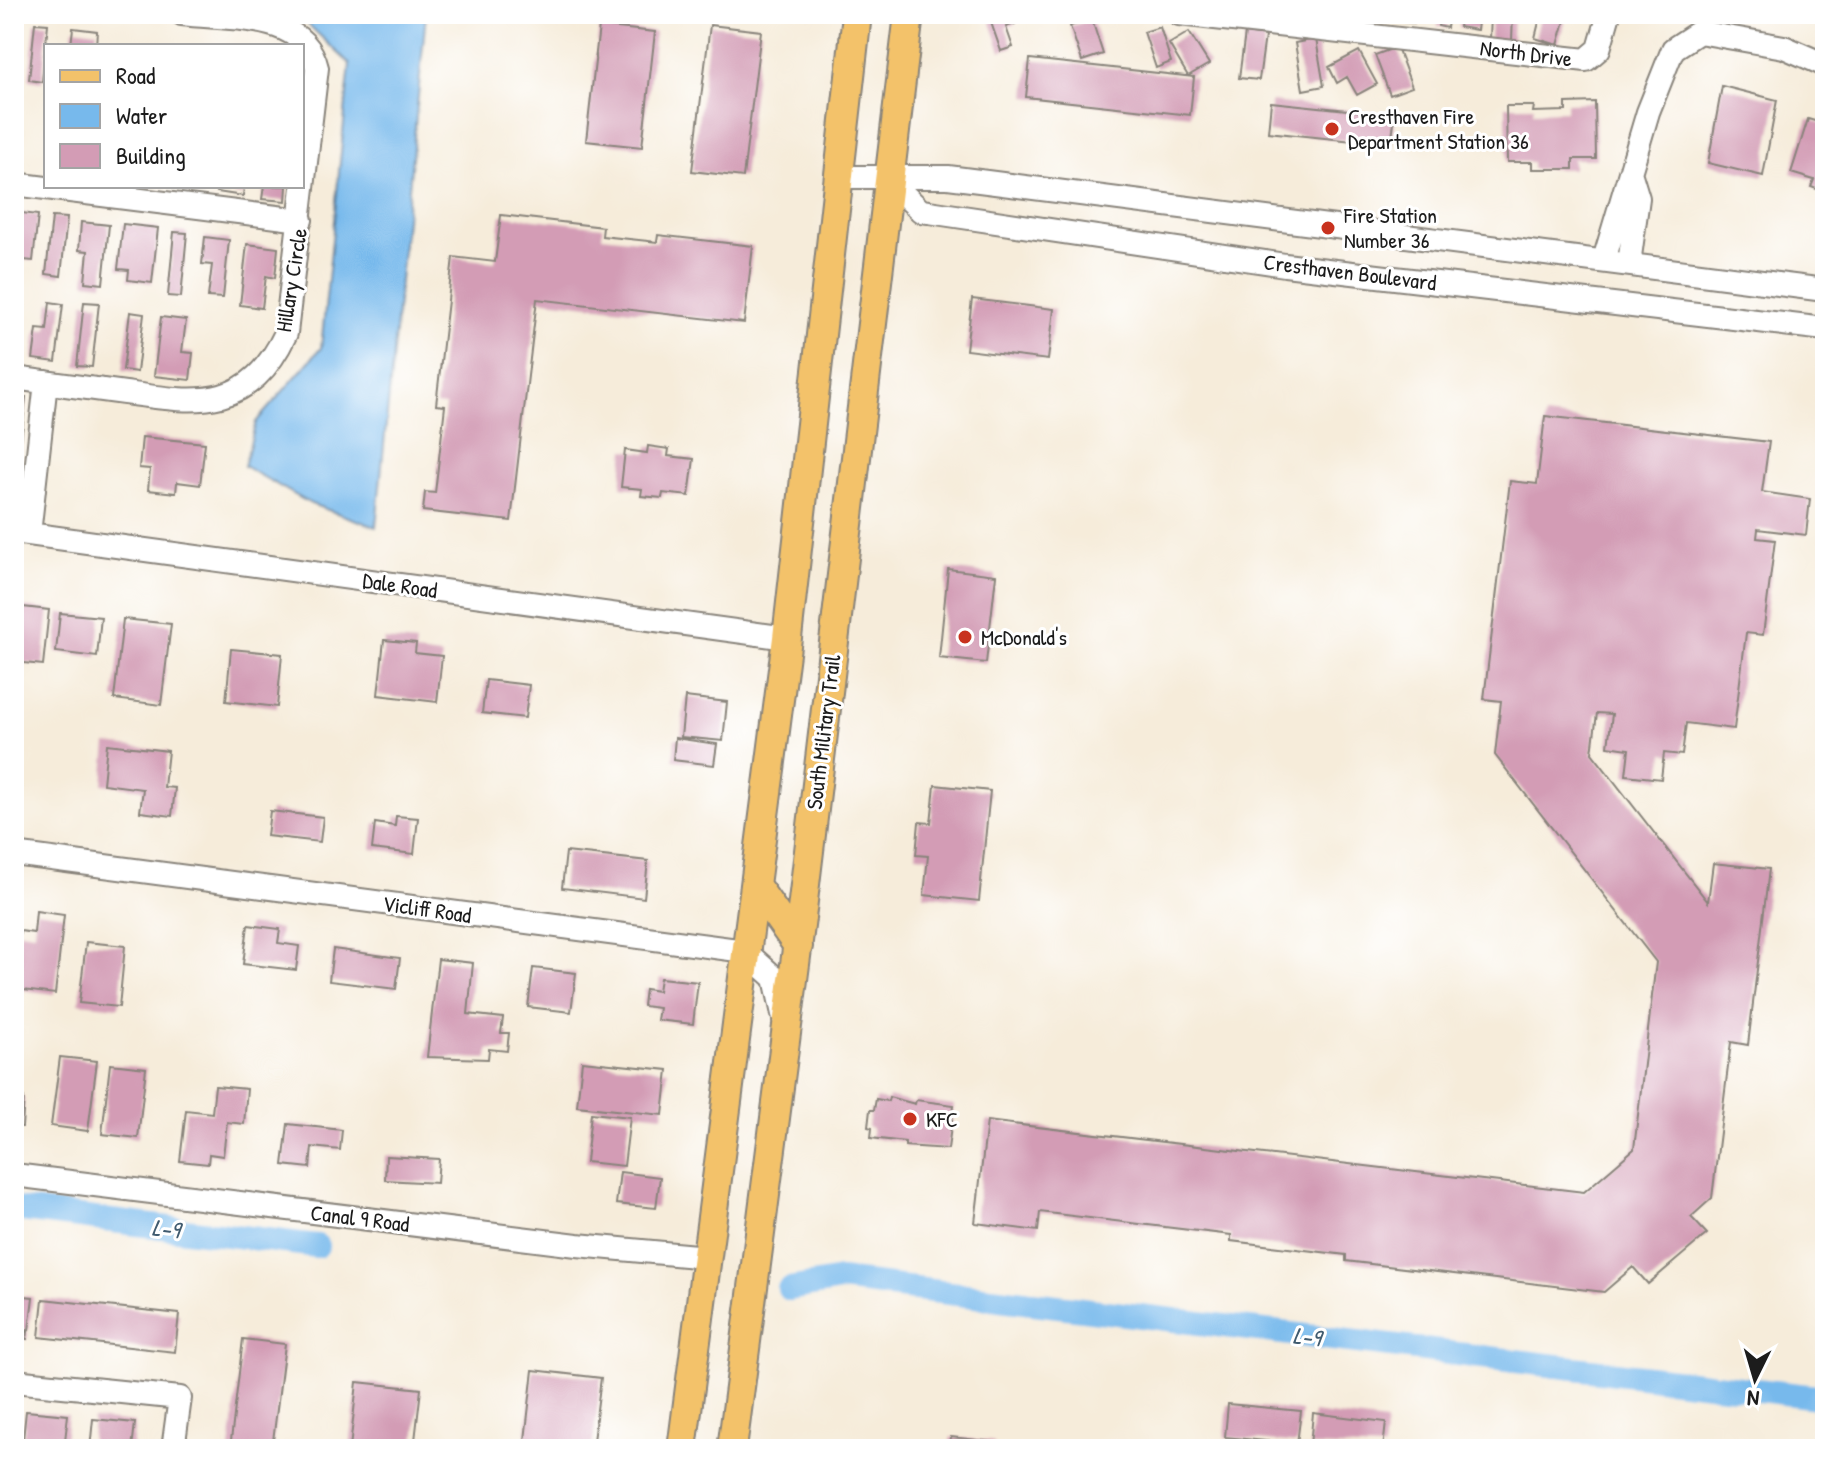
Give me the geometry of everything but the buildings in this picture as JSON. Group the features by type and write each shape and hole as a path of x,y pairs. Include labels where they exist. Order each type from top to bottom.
{"main road":[{"path":"682,1449 787,638 857,14"},
{"name":"South Military Trail","path":"732,1449 798,946 909,14"},
{"path":"755,885 798,946"},
{"path":"688,1402 696,1449"}],"street":[{"name":"Hillary Circle","path":"14,378 187,401 219,398 250,384 271,361 286,333 317,68 313,54 293,31 182,14"},
{"name":"North Drive","path":"1179,14 1586,60 1599,49 1609,14"},
{"path":"1604,260 1648,112 1673,49 1699,32 1784,47 1825,65"},
{"path":"1629,264 1638,198 1630,172"},
{"name":"Cresthaven Boulevard","path":"839,177 889,180 948,177 1825,290"},
{"name":"Cresthaven Boulevard","path":"889,180 921,211 1285,265 1825,329"},
{"path":"14,184 44,188"},
{"path":"46,188 301,220"},
{"path":"21,533 46,382"},
{"name":"Dale Road","path":"21,533 787,638"},
{"name":"Vicliff Road","path":"14,854 745,951"},
{"path":"745,951 775,978 787,1032"},
{"name":"Canal 9 Road","path":"14,1175 562,1243 707,1257"},
{"path":"14,1381 180,1398 173,1449"}],"water":[{"path":"297,14 426,14 376,527 311,504 244,466 256,422 321,348 350,64"}],"waterway":[{"name":"L-9","path":"14,1209 317,1246"},
{"name":"L-9","path":"789,1289 840,1280 1825,1398"}],"place":[{"name":"Cresthaven Fire Department Station 36","path":"1332,129"},
{"name":"Fire Station Number 36","path":"1328,228"},
{"name":"McDonald's","path":"965,637"},
{"name":"KFC","path":"910,1119"}]}
